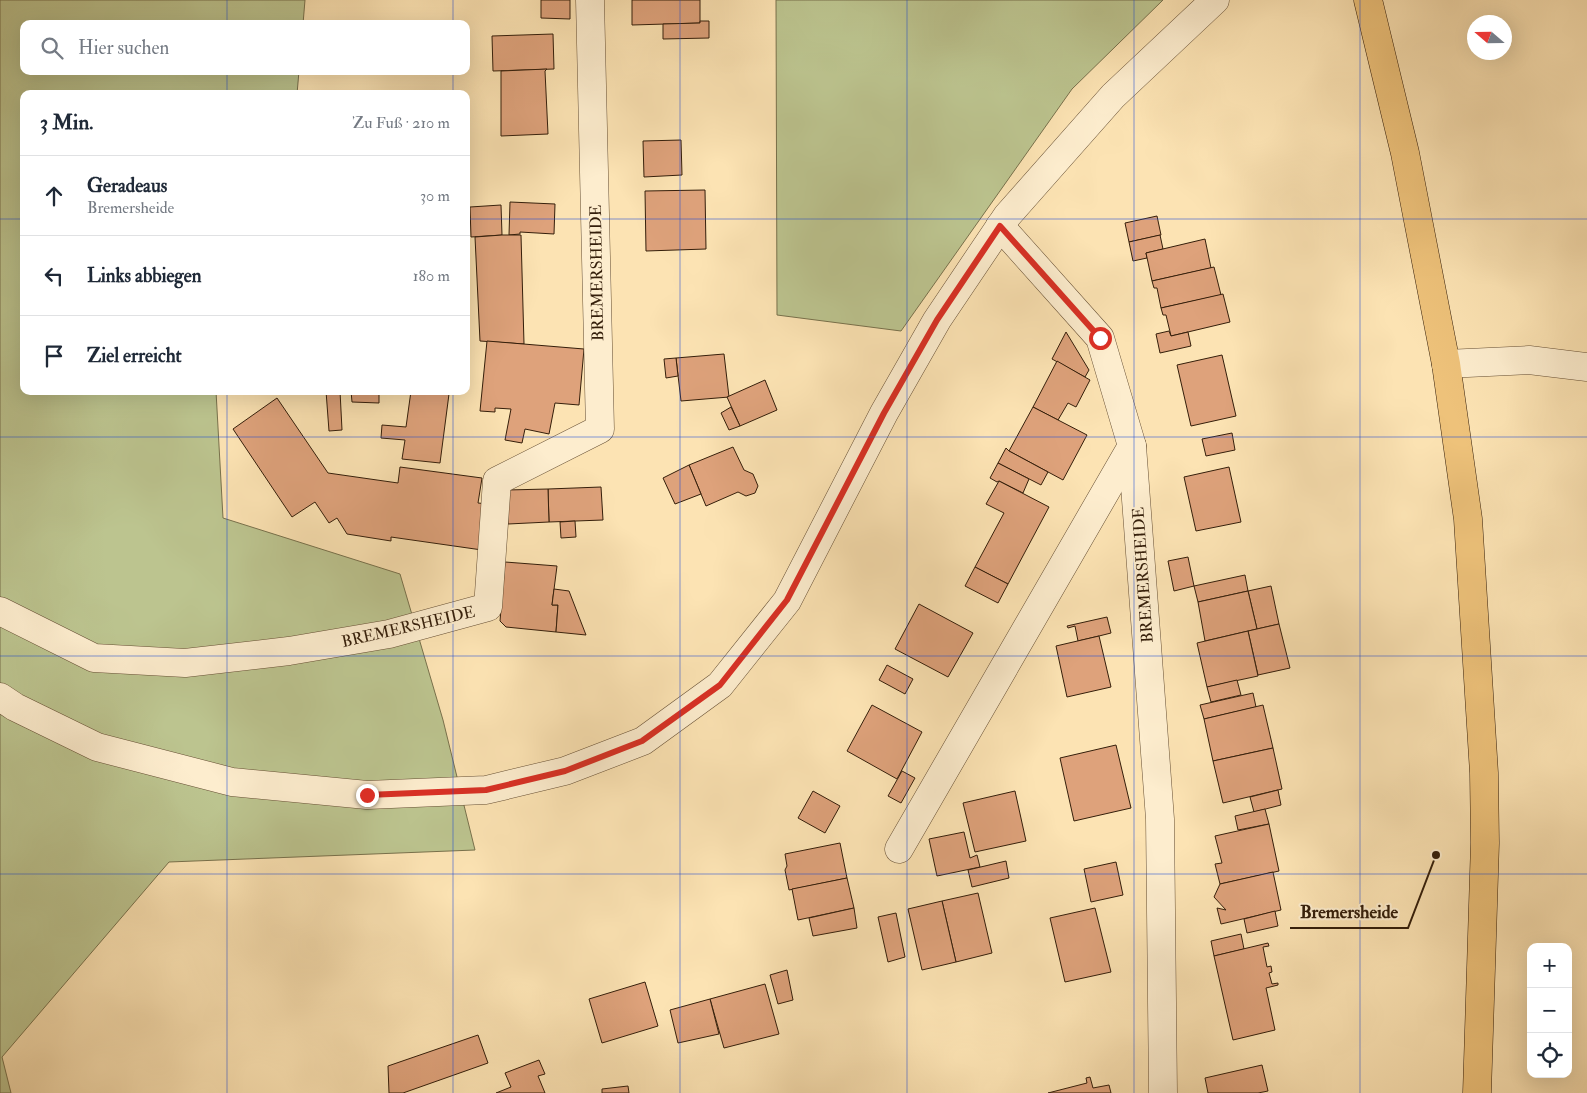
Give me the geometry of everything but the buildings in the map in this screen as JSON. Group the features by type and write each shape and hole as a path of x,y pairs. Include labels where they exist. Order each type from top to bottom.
{"main road":[{"path":"1368,0 1405,153 1446,364 1468,519 1484,773 1485,843 1477,1093"}],"street":[{"name":"BREMERSHEIDE","path":"0,611 94,658 185,663 289,651 388,634 488,608 497,481 600,429 590,0"},
{"path":"0,696 16,707 97,747 232,782 367,795 486,790 565,771 642,741 720,685 787,600 884,413 913,362 937,320 1000,226 1113,96 1215,0"},
{"name":"BREMERSHEIDE","path":"1000,226 1100,338 1132,446 1160,819 1163,1093"},
{"path":"1446,364 1529,360 1587,367"},
{"path":"899,848 1132,446"}],"green space":[{"path":"0,0 305,0 303,20 20,20 20,75 299,75 297,90 20,90 20,395 216,395 223,518 400,574 443,720 475,850 169,862 2,1057 11,1093 0,1093"},
{"path":"776,0 1163,0 1072,89 901,331 777,315"}],"place":[{"name":"Bremersheide","path":"1436,855"}],"route":[{"path":"367,795 486,790 565,771 642,741 720,685 787,600 884,413 937,320 1000,226 1100,338"}]}
